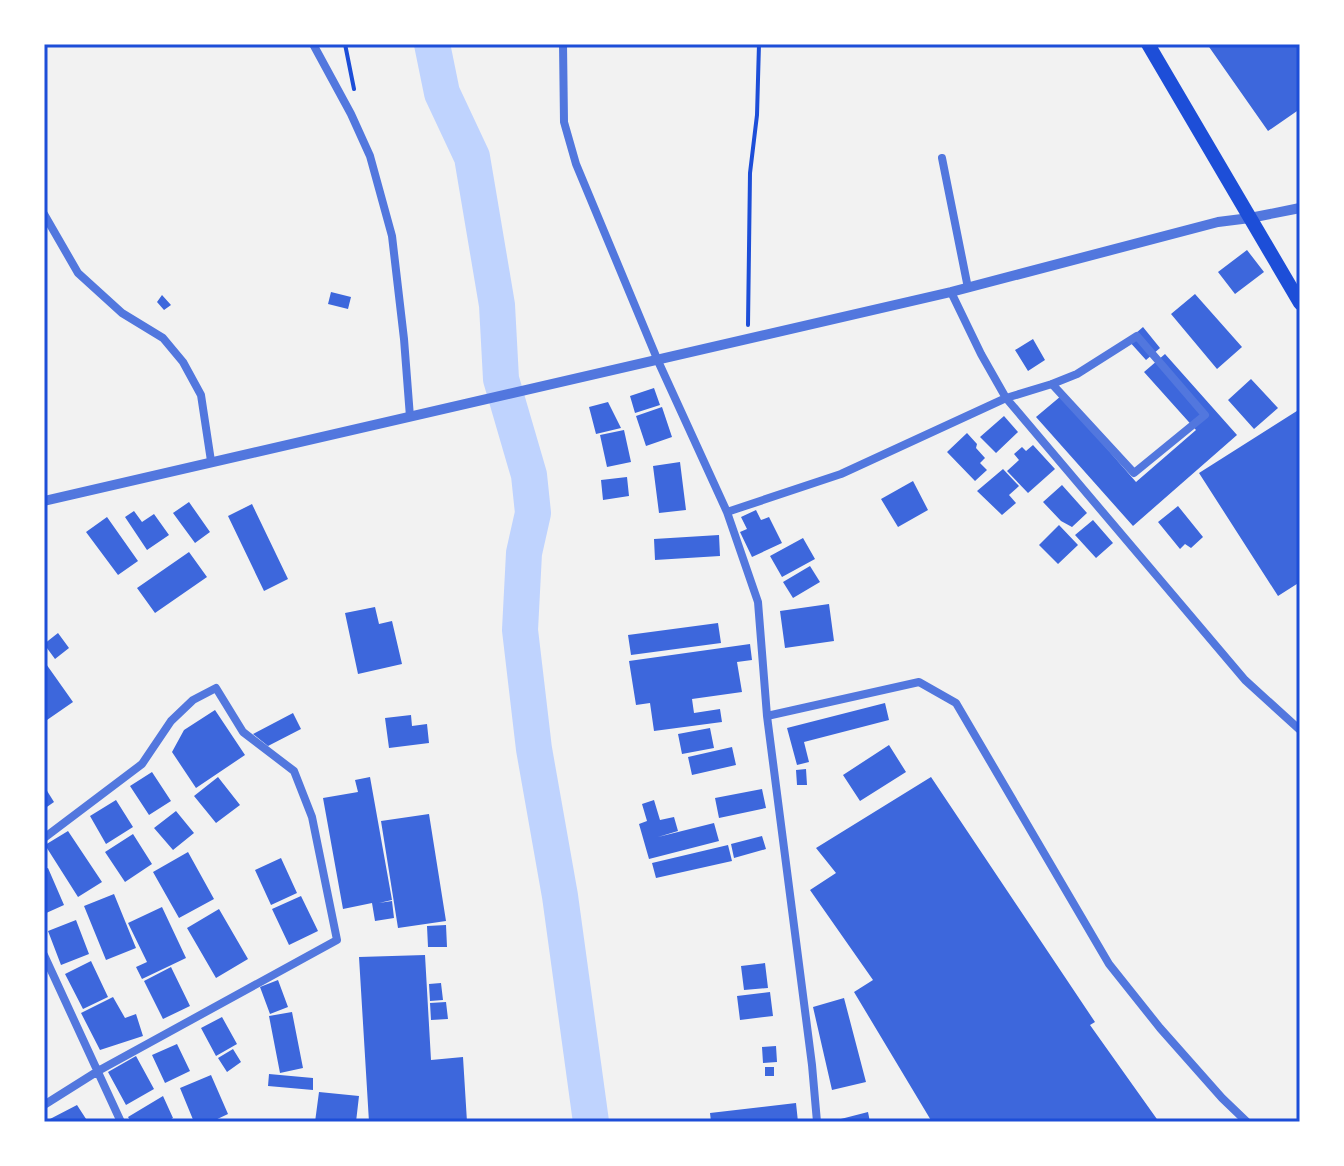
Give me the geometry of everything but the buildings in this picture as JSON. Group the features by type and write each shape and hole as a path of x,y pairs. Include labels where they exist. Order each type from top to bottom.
{"main road":[{"path":"1148,44 1300,303"}],"street":[{"path":"313,44 370,156 392,236 410,417"},
{"path":"563,44 564,122 576,164 658,361 727,512 758,602 767,716 811,1050 817,1122"},
{"path":"942,158 968,288"},
{"path":"44,501 968,288 1218,222 1300,208"},
{"path":"44,214 78,273 122,313 163,338 183,362 201,395 211,461"},
{"path":"951,292 1006,398 1245,680 1300,730"},
{"path":"727,512 841,474 1006,398 1077,374 1137,336 1205,415 1134,473 1052,384"},
{"path":"767,716 919,682 956,703 1109,964 1170,1040 1247,1122"},
{"path":"44,838 142,764 171,721 193,700 216,688 243,732 294,771 312,817 337,940 98,1071 44,1105"},
{"path":"44,955 121,1122"}],"path":[{"path":"748,339 750,173 757,115 759,44"}],"waterway":[{"path":"432,44 442,93 472,157 497,305 501,379 529,475 533,513 524,553 520,630 534,749 560,896 591,1122"}]}
